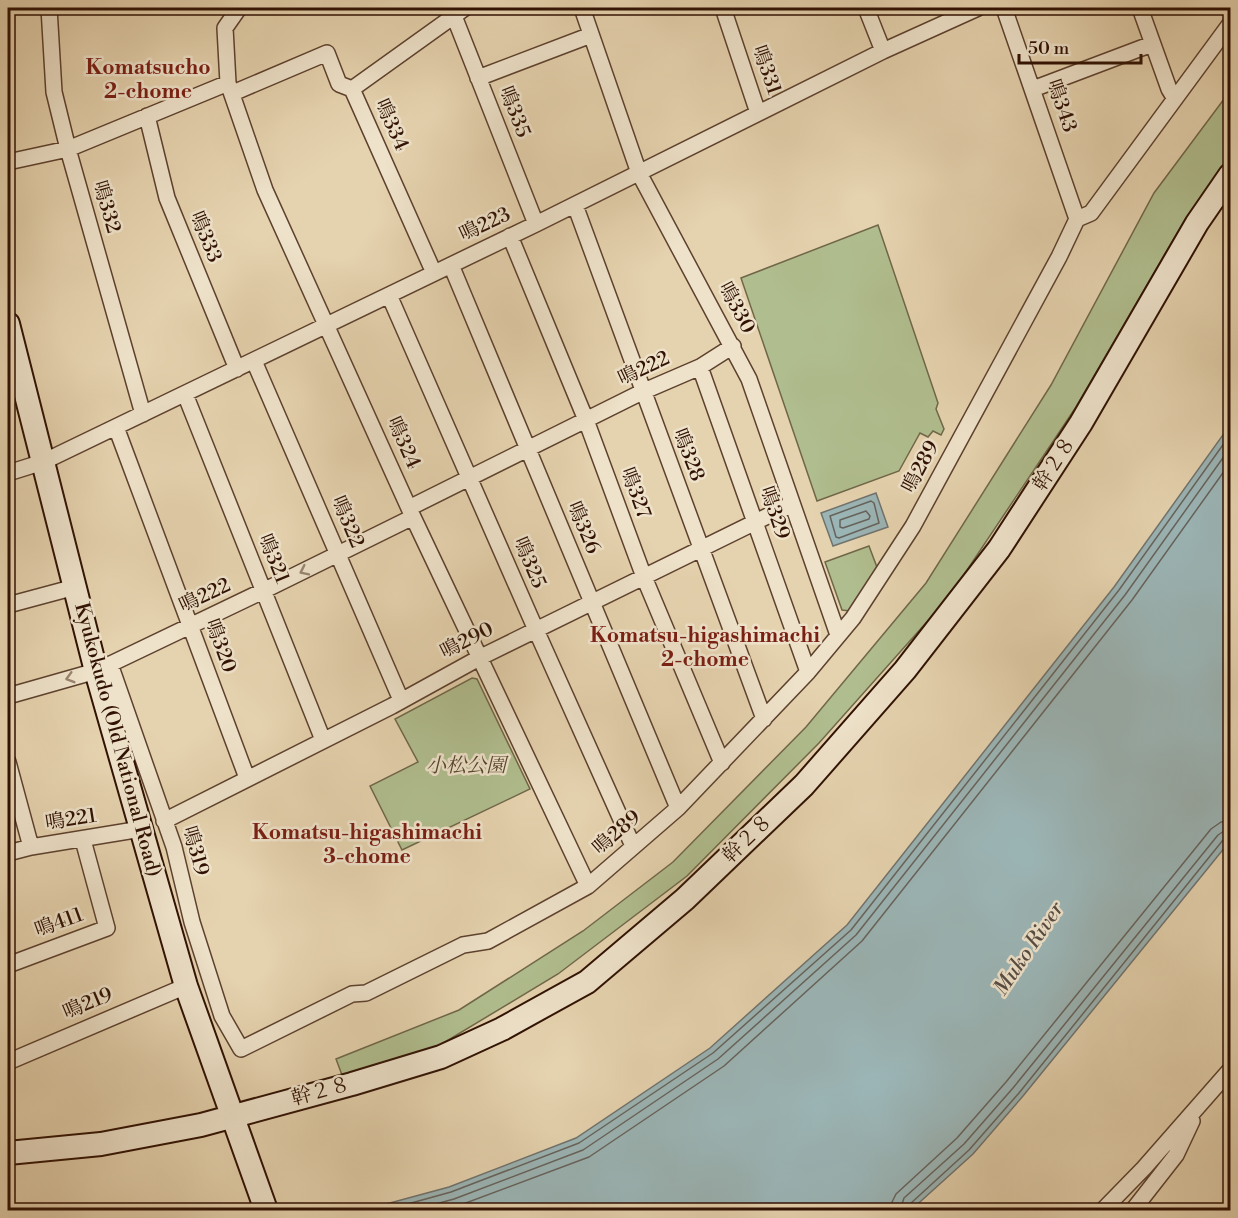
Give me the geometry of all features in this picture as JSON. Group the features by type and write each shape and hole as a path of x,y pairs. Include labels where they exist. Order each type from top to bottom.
{"street":[{"name":"鳴332","path":"49,8 54,92 143,414"},
{"name":"鳴324","path":"238,8 225,28 230,88 265,190 411,513 588,886"},
{"name":"鳴330","path":"582,8 639,173 749,379 838,635"},
{"name":"鳴331","path":"723,8 758,113"},
{"path":"866,8 883,51"},
{"name":"鳴223","path":"8,473 43,462 254,361 883,51 978,8"},
{"name":"鳴343","path":"1004,8 1077,219"},
{"path":"1140,8 1169,89 1175,99"},
{"name":"鳴335","path":"460,11 478,78 536,224"},
{"name":"鳴334","path":"434,273 352,89 460,11"},
{"name":"鳴289","path":"241,1049 352,993 366,993 464,945 488,941 588,886 678,808 722,763 808,672 853,618 913,526 1059,257 1077,219 1091,213 1230,24"},
{"path":"478,78 591,35"},
{"path":"1033,89 1152,44"},
{"path":"8,162 68,149 147,116 327,53 339,84 352,89"},
{"name":"鳴333","path":"147,116 166,198 237,369"},
{"name":"幹２８","path":"8,1154 101,1144 201,1125 352,1084 441,1057 502,1029 587,982 685,899 804,785 905,670 999,549 1081,423 1197,223 1230,175"},
{"name":"鳴328","path":"574,205 764,719"},
{"name":"鳴327","path":"510,236 586,420 644,577 722,763"},
{"name":"鳴326","path":"451,265 678,808"},
{"name":"鳴325","path":"389,295 633,846"},
{"name":"Kyukokudo (Old National Road)","path":"8,324 75,587 103,667 141,830 186,986 266,1210"},
{"name":"鳴222","path":"8,696 103,667 263,591 338,554 470,479 642,392 700,367 733,346"},
{"name":"鳴322","path":"254,361 401,700"},
{"name":"鳴329","path":"700,367 808,672"},
{"name":"鳴321","path":"185,394 323,740"},
{"name":"鳴320","path":"116,427 247,778"},
{"name":"鳴290","path":"164,820 479,658 792,504"},
{"path":"8,605 75,587"},
{"name":"鳴319","path":"103,667 174,847 192,922 222,1016 241,1049"},
{"path":"8,762 30,847"},
{"name":"鳴221","path":"8,853 30,847 141,830"},
{"name":"鳴411","path":"8,965 108,928 83,840"},
{"name":"鳴219","path":"8,1062 186,986"},
{"path":"1103,1210 1144,1168 1230,1070"},
{"path":"1133,1210 1176,1155 1193,1120 1189,1117"}],"green space":[{"path":"1230,91 1230,159 1186,218 1076,407 949,597 819,743 687,876 558,974 435,1048 342,1075 336,1059 459,1010 583,931 673,862 806,727 926,583 1051,385 1154,193"},
{"path":"878,225 938,403 936,409 944,429 941,435 933,431 928,437 920,433 899,471 817,501 741,278"},
{"path":"869,546 878,570 850,611 842,610 825,562"},
{"name":"小松公園","path":"472,678 477,679 530,789 402,850 370,786 418,762 395,719"}],"water":[{"name":"Muko River","path":"1230,425 1230,841 1023,1096 973,1154 911,1210 364,1210 449,1187 576,1138 710,1048 847,925 1114,587"},
{"path":"876,493 888,527 833,546 821,513"}],"district":[{"name":"Komatsucho 2-chome","path":"148,80"},
{"name":"Komatsu-higashimachi 2-chome","path":"705,648"},
{"name":"Komatsu-higashimachi 3-chome","path":"367,845"}]}
